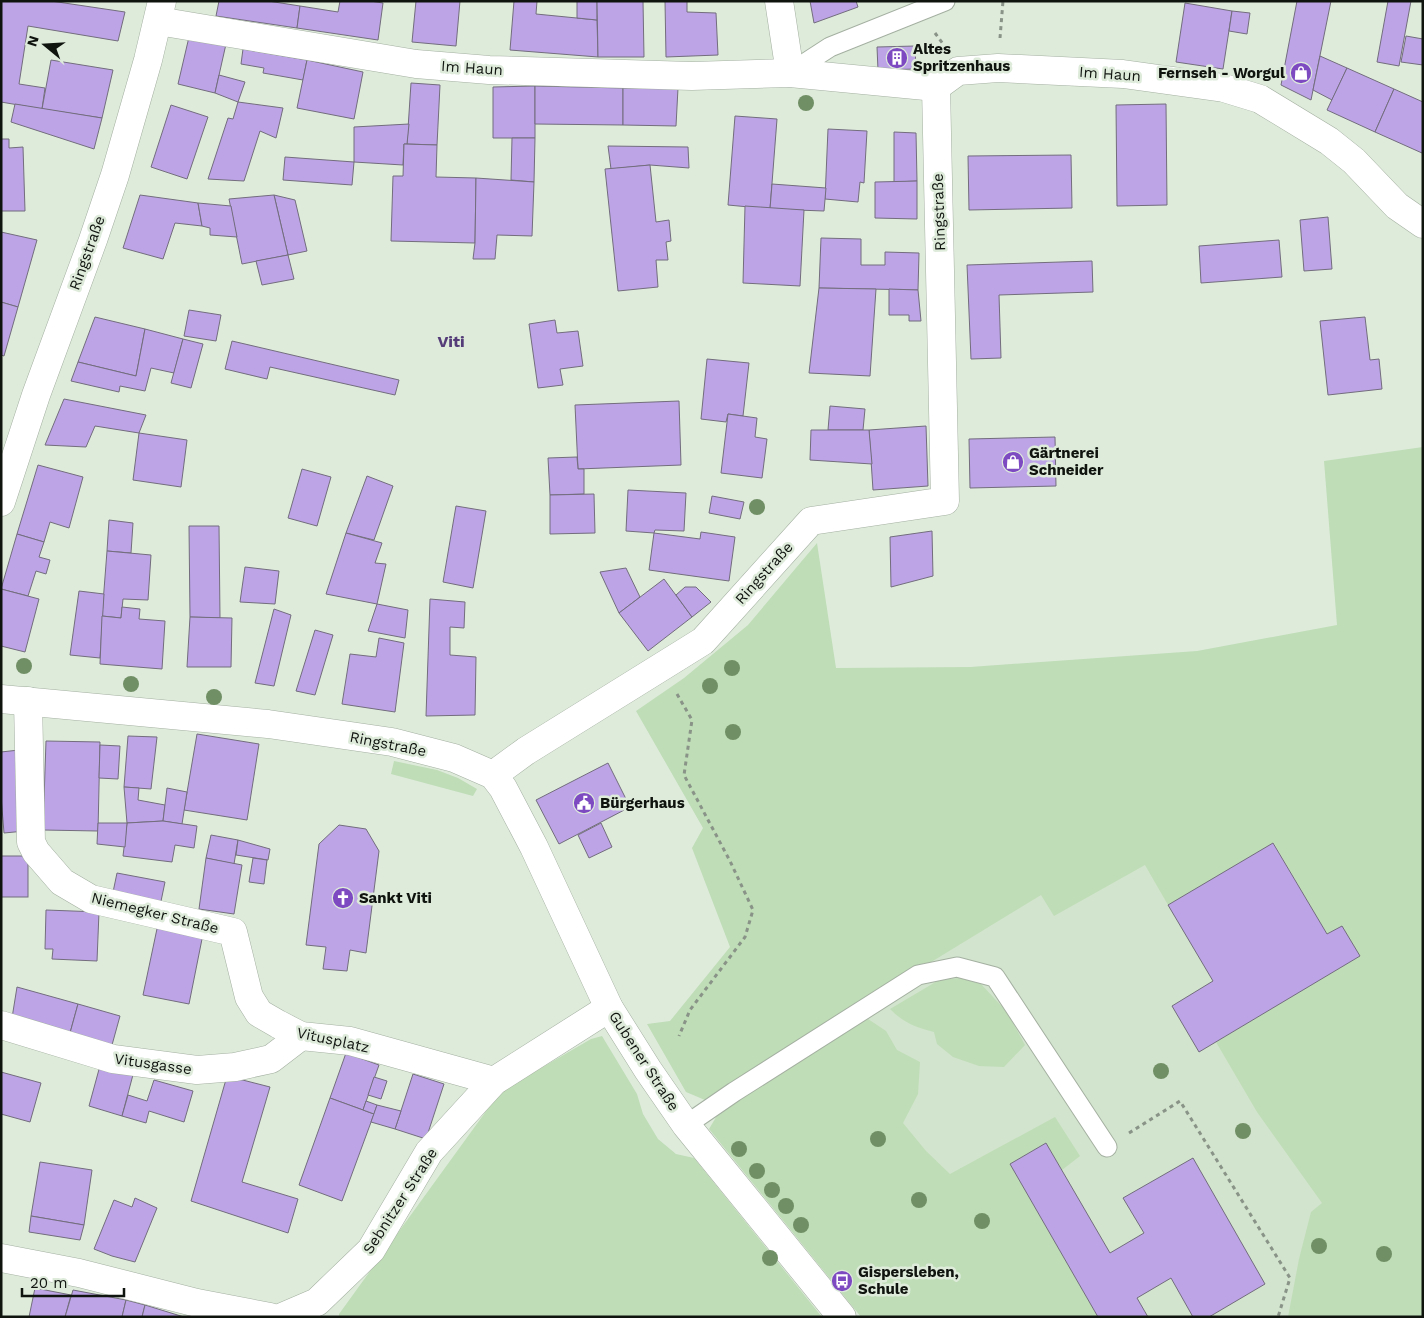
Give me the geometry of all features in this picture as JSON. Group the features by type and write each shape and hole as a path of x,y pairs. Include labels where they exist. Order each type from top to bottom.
{"street":[{"path":"779,1 790,73 936,87 958,71"},
{"name":"Im Haun","path":"160,11 416,64 489,70 692,76 790,73"},
{"name":"Ringstraße","path":"1,502 36,395 113,180 148,60 160,11"},
{"name":"Im Haun","path":"958,71 998,68 1123,74 1224,88 1260,99 1329,141 1354,161 1397,206 1423,224"},
{"name":"Ringstraße","path":"1,699 268,724 392,742 454,758 493,775 526,752 703,641 811,521 945,501 936,87"},
{"name":"Niemegker Straße","path":"28,701 31,842 36,852 62,882 91,899 232,932"},
{"name":"Gubener Straße","path":"493,775 503,788 534,847 609,1008 648,1070 686,1125 842,1317"},
{"name":"Vitusplatz","path":"232,932 248,997 259,1013 301,1036 350,1042 494,1081"},
{"name":"Sebnitzer Straße","path":"282,1317 317,1302 370,1250 428,1152 494,1081 609,1008"},
{"name":"Vitusgasse","path":"1,1025 114,1059 197,1070 235,1067 271,1058 301,1036"},
{"path":"1,1258 79,1273 197,1303 270,1317"}],"lane":[{"path":"790,73 830,47 945,1"},
{"path":"686,1125 734,1092 918,975 957,967 994,977 1107,1147"}],"path":[{"path":"918,12 950,54 958,71"},
{"path":"661,668 692,720 684,775 730,861 753,910 744,937 690,1010 680,1036"},
{"path":"1107,1147 1180,1101 1290,1278 1278,1317"}],"shaded area":[{"path":"1421,673 1423,1317 922,1317 815,950"}],"green space":[{"path":"1423,447 1423,1317 1288,1317 1299,1259 1311,1212 1322,1203 1257,1112 1216,1042 1360,956 1342,926 1327,934 1274,843 1168,905 1145,865 1054,916 1041,895 705,1100 686,1092 647,1024 670,1021 730,947 692,848 703,828 636,711 684,678 748,625 817,543 836,668 970,667 1197,651 1337,625 1324,461"},
{"path":"394,761 437,770 458,778 477,789 473,796 391,774"},
{"path":"960,978 981,984 1007,1012 1025,1045 1004,1067 979,1066 953,1057 937,1044 934,1032 910,1024 890,1009 939,980"},
{"path":"868,1019 886,1031 897,1050 920,1062 918,1094 903,1123 926,1151 950,1174 1055,1117 1080,1156 1062,1170 1046,1143 1010,1164 1098,1317 861,1317 709,1129 728,1097"},
{"path":"602,1036 637,1094 643,1114 658,1139 676,1154 694,1158 822,1317 339,1317 339,1314 500,1092 591,1039"}],"building":[{"path":"1,1 51,1 125,12 118,41 28,26 19,84 45,88 42,109 1,102"},
{"path":"219,1 268,1 300,6 297,28 216,16"},
{"path":"340,1 383,3 378,40 297,28 300,6 338,12"},
{"path":"416,1 460,1 456,46 412,42"},
{"path":"514,1 537,1 536,14 597,20 598,57 510,50"},
{"path":"577,1 597,1 597,20 577,18"},
{"path":"597,1 643,1 644,57 598,57"},
{"path":"665,1 687,1 687,12 716,13 718,55 666,57"},
{"path":"810,1 856,1 858,7 814,23"},
{"path":"1297,1 1331,1 1311,100 1281,85"},
{"path":"1388,1 1411,1 1399,66 1377,62"},
{"path":"1185,3 1232,11 1223,69 1176,62"},
{"path":"1232,11 1250,13 1247,34 1229,31"},
{"path":"1406,36 1423,39 1423,65 1401,62"},
{"path":"189,37 226,44 215,93 178,84"},
{"name":"Altes Spritzenhaus","path":"915,46 916,69 878,70 877,47"},
{"path":"243,49 307,60 303,80 263,73 264,68 241,64"},
{"path":"1320,56 1347,68 1332,100 1313,90"},
{"path":"51,60 113,70 102,118 42,109"},
{"path":"307,60 363,72 354,119 297,108"},
{"path":"1347,68 1394,89 1375,132 1327,110"},
{"path":"219,75 245,82 238,102 215,93"},
{"path":"411,83 440,85 437,145 407,144"},
{"path":"535,86 535,138 493,138 493,87"},
{"path":"535,86 623,88 623,125 535,124"},
{"path":"623,88 678,88 676,126 623,125"},
{"path":"1394,89 1423,102 1422,153 1375,132"},
{"path":"238,102 283,108 276,138 260,131 244,181 208,179 228,118 233,119"},
{"path":"15,104 102,118 94,149 11,122"},
{"path":"1166,104 1167,205 1117,206 1116,105"},
{"path":"171,105 208,117 187,179 151,167"},
{"path":"735,116 777,119 770,209 728,205"},
{"path":"409,124 407,144 404,144 403,165 354,162 354,127"},
{"path":"828,129 867,131 864,183 860,182 858,202 825,199"},
{"path":"894,132 916,133 917,181 894,182"},
{"path":"512,138 535,138 534,182 511,180"},
{"path":"1,139 9,139 9,148 23,147 25,211 1,211"},
{"path":"404,144 437,145 436,177 476,178 475,243 391,241 393,176 403,176"},
{"path":"608,146 688,147 689,168 650,165 611,169"},
{"path":"1071,155 1072,208 969,210 968,156"},
{"path":"285,157 354,162 352,185 283,180"},
{"path":"650,165 656,222 669,220 671,241 666,242 668,260 656,260 658,287 618,291 605,169"},
{"path":"476,178 534,182 532,236 497,235 495,259 473,259"},
{"path":"917,181 917,219 875,218 875,182"},
{"path":"772,184 826,188 824,211 770,209"},
{"path":"140,195 198,203 202,226 175,223 163,259 123,248"},
{"path":"274,195 295,200 307,251 288,255"},
{"path":"274,195 288,255 242,264 229,199"},
{"path":"198,203 231,206 237,237 210,235 210,228 202,226"},
{"path":"745,206 804,210 800,286 743,283"},
{"path":"1328,217 1332,269 1304,271 1300,220"},
{"path":"1,232 37,240 18,307 1,302"},
{"path":"821,238 861,239 861,265 885,265 885,252 919,253 918,290 819,288"},
{"path":"1279,240 1282,277 1201,283 1199,246"},
{"path":"288,255 294,279 262,285 256,261"},
{"path":"1092,261 1093,292 999,295 1001,358 971,359 967,265"},
{"path":"819,288 876,289 870,376 809,373"},
{"path":"889,289 918,290 921,321 909,321 909,315 889,315"},
{"path":"1,302 18,307 4,356 1,355"},
{"path":"189,310 221,315 216,341 184,336"},
{"path":"95,317 145,329 136,376 78,362"},
{"path":"1365,317 1370,360 1379,359 1382,389 1328,395 1320,321"},
{"path":"555,320 557,333 578,331 583,366 560,369 563,385 538,388 529,324"},
{"path":"145,329 183,339 174,373 151,368 145,391 120,386 119,392 71,381 78,362 136,376"},
{"path":"183,339 203,344 191,388 171,383"},
{"path":"232,341 399,380 395,395 270,367 267,379 225,369"},
{"path":"707,359 749,363 743,416 728,414 726,422 701,419"},
{"path":"64,399 146,415 139,433 95,426 86,447 45,445"},
{"path":"679,401 681,465 578,469 575,405"},
{"path":"830,406 865,409 863,430 828,430"},
{"path":"728,414 757,418 755,437 767,439 762,478 721,473"},
{"path":"926,426 928,486 873,490 869,430"},
{"path":"811,430 869,430 872,464 810,460"},
{"path":"139,433 187,440 181,487 133,480"},
{"name":"Gärtnerei Schneider","path":"1055,437 1056,486 970,488 969,439"},
{"path":"577,457 578,469 584,469 584,494 550,495 548,458"},
{"path":"38,465 83,477 69,528 50,522 44,542 17,534"},
{"path":"302,469 331,477 317,526 288,518"},
{"path":"367,476 393,486 374,540 346,533"},
{"path":"628,490 686,493 684,531 655,530 654,533 626,531"},
{"path":"594,494 595,533 550,534 550,495"},
{"path":"712,496 744,502 740,519 709,513"},
{"path":"456,506 486,511 473,588 443,582"},
{"path":"109,520 133,523 131,553 107,551"},
{"path":"189,526 219,526 220,618 190,617"},
{"path":"932,531 933,576 891,587 890,537"},
{"path":"701,532 735,537 729,581 649,570 654,533 700,539"},
{"path":"346,533 382,543 375,563 386,564 377,604 326,594"},
{"path":"17,534 44,542 39,557 50,560 46,574 36,571 28,596 1,589"},
{"path":"107,551 151,555 148,600 123,599 121,618 102,616"},
{"path":"245,567 279,571 275,604 240,602"},
{"path":"626,568 640,597 619,613 600,572"},
{"path":"664,579 692,617 648,651 619,613"},
{"path":"685,587 696,587 711,602 692,617 676,595"},
{"path":"1,589 39,599 25,652 1,646"},
{"path":"79,591 104,594 100,658 70,655"},
{"path":"430,599 465,602 464,628 450,627 450,655 476,657 475,715 426,716"},
{"path":"377,604 408,610 405,638 368,631"},
{"path":"122,607 140,609 139,619 165,621 162,669 100,664 102,616 121,618"},
{"path":"274,609 291,615 274,686 255,683"},
{"path":"190,617 232,618 231,667 187,667"},
{"path":"315,630 333,635 315,695 296,691"},
{"path":"379,638 404,643 395,712 342,704 350,654 376,657"},
{"path":"197,734 259,744 247,820 184,810"},
{"path":"128,736 157,737 151,789 124,787"},
{"path":"46,741 100,742 98,831 43,830"},
{"path":"100,745 120,746 118,779 99,778"},
{"path":"19,750 25,831 4,833 1,796 1,752"},
{"path":"608,763 630,807 559,844 536,800"},
{"path":"124,787 139,788 138,800 165,805 163,821 127,823"},
{"path":"167,788 187,792 182,824 163,821"},
{"path":"163,821 197,826 194,848 175,845 172,862 123,856 127,823"},
{"path":"98,823 127,823 125,847 97,844"},
{"path":"601,823 612,847 589,858 578,835"},
{"name":"Sankt Viti","path":"339,825 366,829 379,851 366,953 350,950 347,971 323,969 326,947 306,945 319,844"},
{"path":"211,835 238,840 234,864 206,858"},
{"path":"238,840 270,849 268,860 236,855"},
{"path":"1273,843 1327,934 1342,926 1360,956 1199,1052 1172,1006 1213,981 1168,905"},
{"path":"1,856 28,856 28,897 1,897"},
{"path":"206,858 242,865 234,914 199,909"},
{"path":"253,858 267,860 264,884 249,882"},
{"path":"117,873 165,882 160,906 112,897"},
{"path":"46,910 99,912 97,961 52,959 53,949 45,949"},
{"path":"158,924 203,934 189,1004 143,995"},
{"path":"17,987 78,1004 70,1033 12,1018"},
{"path":"78,1004 120,1016 112,1045 70,1033"},
{"path":"346,1053 379,1065 363,1110 330,1098"},
{"path":"101,1062 134,1071 122,1116 89,1106"},
{"path":"1,1072 41,1083 30,1122 1,1114"},
{"path":"413,1074 444,1084 426,1139 395,1129"},
{"path":"227,1076 270,1087 242,1182 298,1199 288,1233 191,1201"},
{"path":"374,1077 387,1081 381,1099 368,1095"},
{"path":"154,1080 193,1091 184,1122 149,1111 146,1123 122,1116 128,1095 147,1101"},
{"path":"330,1098 374,1114 342,1201 299,1185"},
{"path":"366,1101 377,1105 374,1114 363,1110"},
{"path":"377,1105 401,1111 395,1129 371,1122"},
{"path":"1046,1143 1110,1253 1144,1233 1123,1198 1193,1158 1265,1284 1209,1317 1193,1317 1171,1278 1137,1298 1148,1317 1098,1317 1010,1164"},
{"path":"40,1162 92,1170 84,1225 31,1216"},
{"path":"135,1198 157,1208 135,1262 94,1249 114,1200 132,1207"},
{"path":"31,1216 84,1225 80,1240 29,1232"},
{"path":"35,1288 71,1295 65,1317 29,1317"},
{"path":"73,1290 126,1300 122,1317 65,1317"},
{"path":"126,1300 145,1305 142,1317 122,1317"},
{"path":"145,1305 184,1317 142,1317"}],"place":[{"name":"Altes Spritzenhaus","path":"897,58"},
{"name":"Fernseh - Worgul","path":"1301,73"},
{"name":"Gärtnerei Schneider","path":"1013,462"},
{"name":"Bürgerhaus","path":"584,803"},
{"name":"Sankt Viti","path":"343,898"},
{"name":"Gispersleben, Schule","path":"842,1281"}],"district":[{"name":"Viti","path":"451,341"}]}
